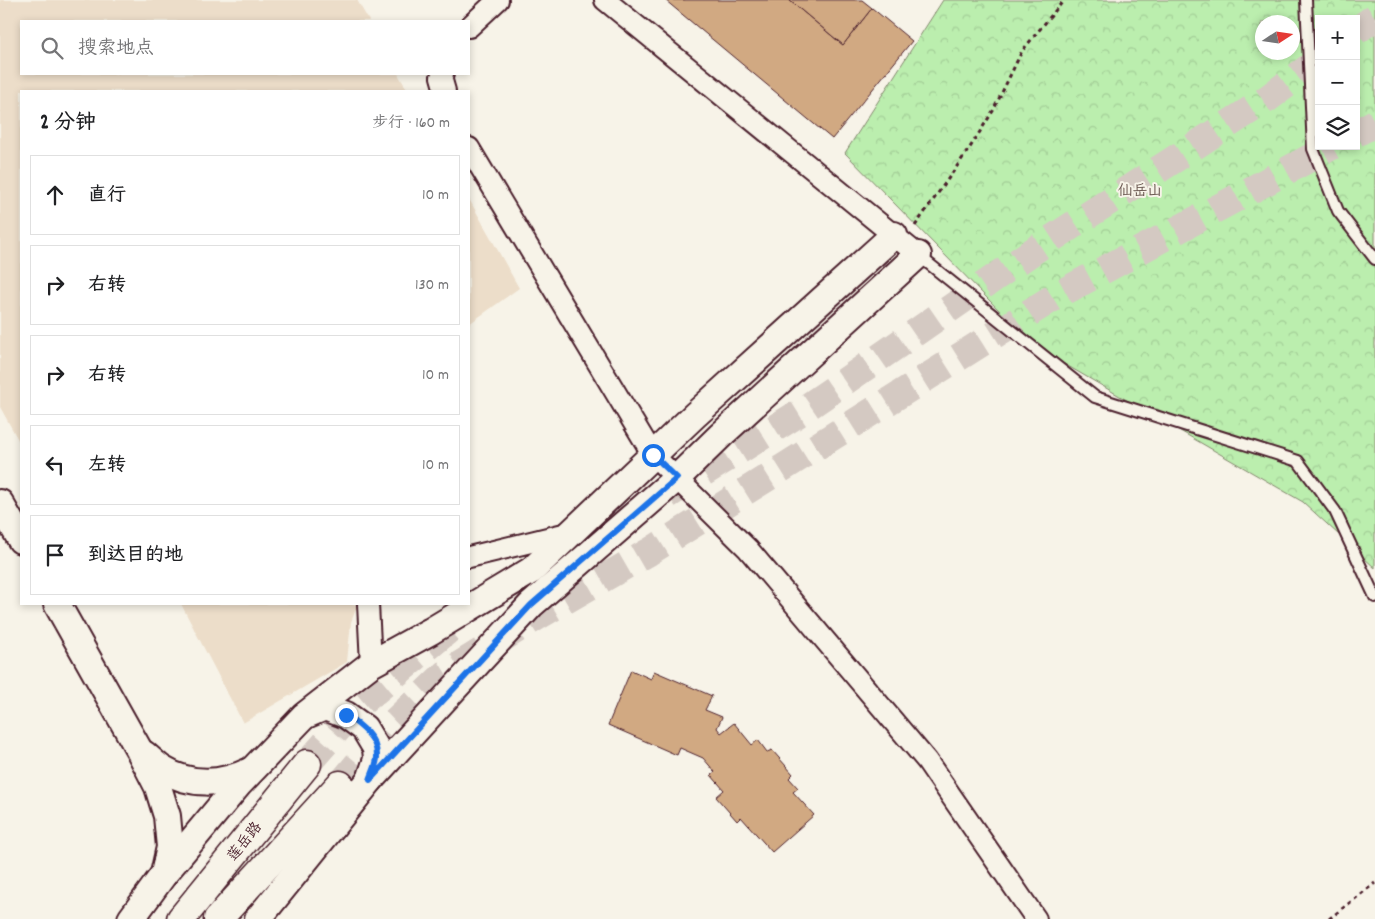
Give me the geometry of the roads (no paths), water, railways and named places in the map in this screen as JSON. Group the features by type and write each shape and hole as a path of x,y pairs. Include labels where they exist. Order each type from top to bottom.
{"main road":[{"name":"莲岳路","path":"181,919 307,764"},
{"name":"莲岳路","path":"218,919 340,785"}],"street":[{"path":"470,26 498,0"},
{"path":"605,0 905,245"},
{"path":"442,75 441,77 445,90"},
{"path":"470,150 653,455 748,549 927,761 1036,919"},
{"path":"131,919 164,874 239,784 304,716 371,664 431,631 532,570 653,455 905,245"},
{"path":"258,919 370,780 531,605 677,478 905,245"},
{"path":"0,503 20,538"},
{"path":"470,557 572,532"},
{"path":"58,605 158,787 167,816 170,847 164,874"},
{"path":"368,605 371,664"},
{"path":"304,716 325,707 346,715 364,728 376,748 377,759 370,780"},
{"path":"139,750 161,768 181,778 190,780 218,782 234,778 253,769"}],"lane":[{"path":"1306,0 1313,149 1338,210 1375,258"},
{"path":"905,245 1095,397 1298,461 1335,511 1375,597"}],"tunnel":[{"path":"1360,28 1375,17"},
{"path":"668,495 799,413 1039,247 1267,99 1315,63"},
{"path":"1360,131 1375,123"},
{"path":"340,785 387,729 445,674 538,616 649,552 1056,296 1325,150"},
{"path":"307,764 361,703 452,627"}],"park label":[{"name":"仙岳山","path":"1140,190"}]}
